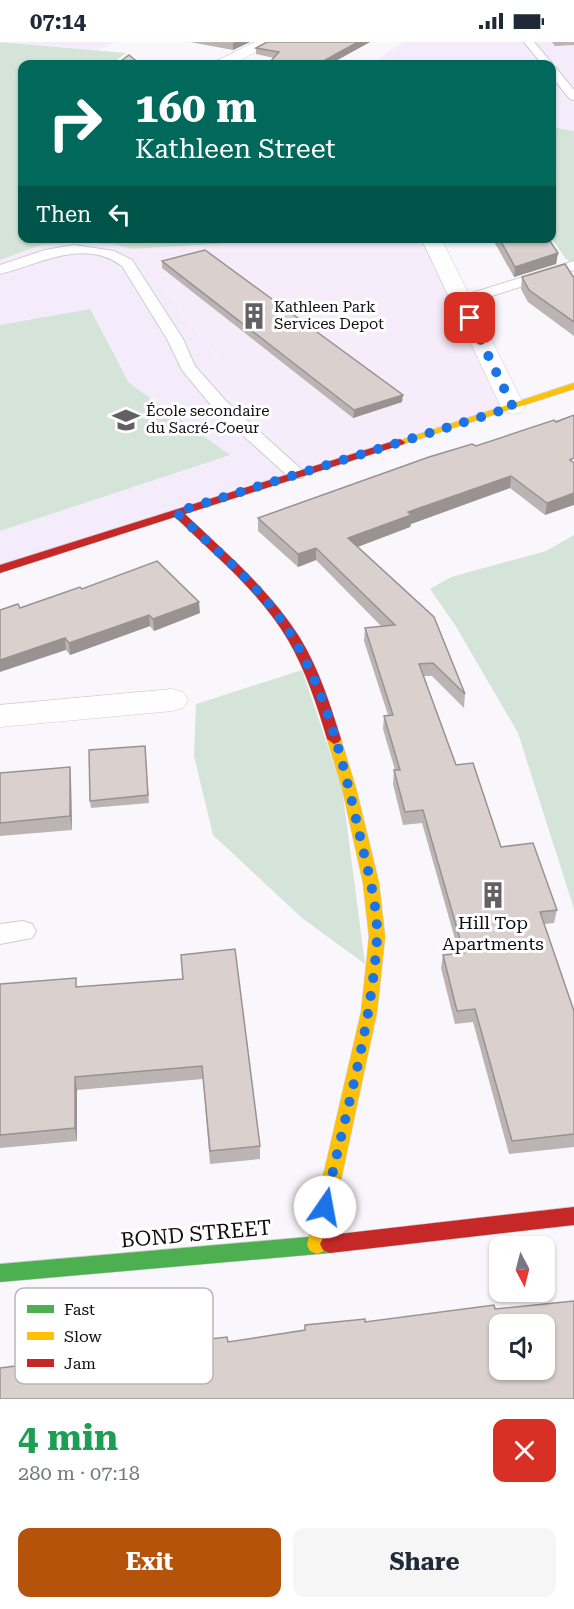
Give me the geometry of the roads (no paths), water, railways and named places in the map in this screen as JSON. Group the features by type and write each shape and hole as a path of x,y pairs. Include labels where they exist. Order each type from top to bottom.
{"street":[{"path":"230,60 267,42"},
{"path":"433,243 513,407"},
{"path":"0,569 574,386"},
{"path":"176,512 249,582 286,626 305,661 326,711 349,788 371,883 377,937 369,1012 317,1245"},
{"path":"0,716 172,700"},
{"name":"BOND STREET","path":"0,1273 317,1245 574,1216"}],"lane":[{"path":"529,42 544,60"},
{"path":"556,75 574,96"},
{"path":"0,270 67,248 97,251 119,257 127,263 175,339 188,367 221,406 296,474"},
{"path":"461,301 574,265"}],"place":[{"name":"Kathleen Park Services Depot","path":"254,316"},
{"name":"École secondaire du Sacré-Coeur","path":"126,420"},
{"name":"Hill Top Apartments","path":"493,895"}]}
